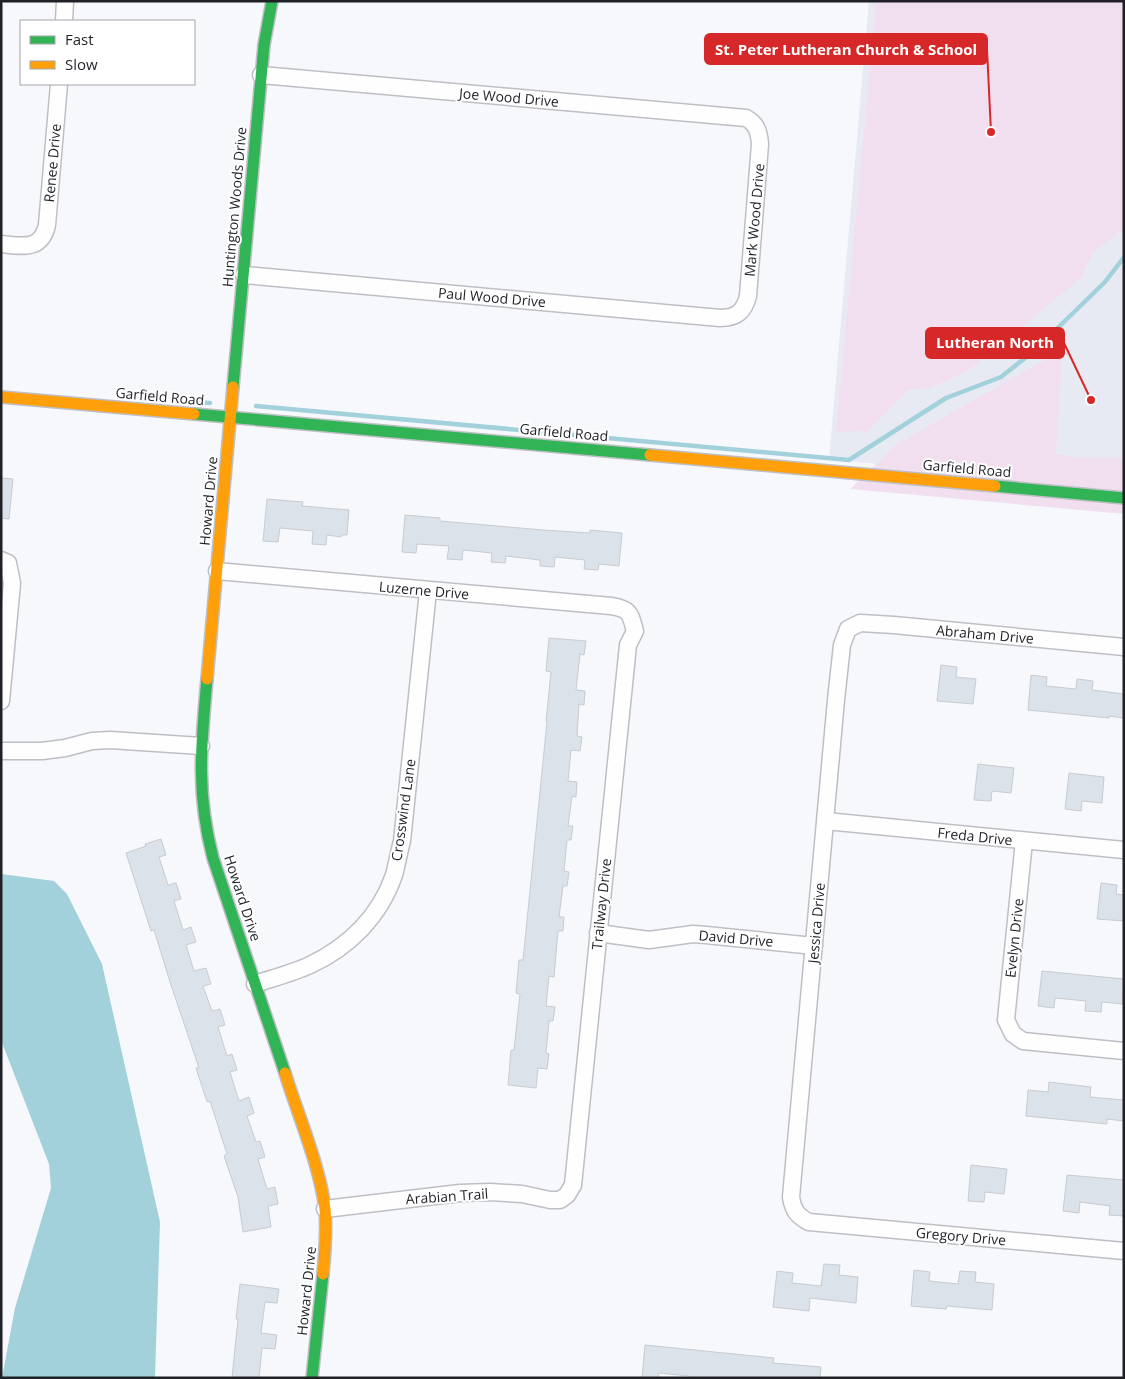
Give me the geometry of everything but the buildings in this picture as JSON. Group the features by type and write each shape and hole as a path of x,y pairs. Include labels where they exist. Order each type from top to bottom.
{"street":[{"path":"64,20 65,1"},
{"name":"Huntington Woods Drive","path":"231,417 261,75 267,22 272,1"},
{"name":"Joe Wood Drive","path":"261,75 738,117 746,118 755,125"},
{"name":"Renee Drive","path":"1,244 31,245 40,241 45,235 59,85"},
{"name":"Mark Wood Drive","path":"739,313 746,303 748,296 760,144 758,130 755,125"},
{"name":"Paul Wood Drive","path":"244,275 720,318 734,316 739,313"},
{"name":"Garfield Road","path":"1,396 1124,498"},
{"name":"Howard Drive","path":"231,417 201,746 200,790 207,834 319,1177 326,1208 325,1259 312,1378"},
{"path":"1,701 12,583 4,561"},
{"name":"Luzerne Drive","path":"217,571 611,606 624,608 630,613"},
{"name":"Crosswind Lane","path":"255,984 310,965 344,945 361,930 373,914 394,875 402,841 428,591"},
{"name":"Trailway Drive","path":"567,1196 573,1185 628,645 635,631 630,613"},
{"name":"Abraham Drive","path":"848,629 860,623 894,625 1124,647"},
{"name":"Jessica Drive","path":"799,1217 793,1207 791,1197 842,645 848,629"},
{"path":"1,750 42,751 66,748 92,741 110,740 201,746"},
{"name":"Freda Drive","path":"826,821 1124,850"},
{"name":"Evelyn Drive","path":"1024,841 1006,1020 1013,1034 1023,1041 1124,1051"},
{"name":"David Drive","path":"598,933 648,940 706,934 814,946"},
{"name":"Arabian Trail","path":"326,1208 460,1193 522,1194 550,1200 560,1200 567,1196"},
{"name":"Gregory Drive","path":"799,1217 809,1222 821,1224 1124,1251"}],"shaded area":[{"path":"869,1 1124,1 1124,486 1049,482 829,459"},
{"path":"876,1 1124,1 1124,229 1093,252 1081,278 972,368 931,388 908,390 868,431 836,432"},
{"path":"1062,350 1056,454 1077,458 1124,458 1124,514 850,489 897,444"}],"water":[{"path":"1,874 54,881 67,894 102,964 160,1222 155,1378 2,1378 15,1308 51,1188 49,1164 1,1040"}],"waterway":[{"path":"256,406 849,460 946,398 1001,377 1034,351 1105,282 1124,257"},
{"path":"188,402 210,403"}],"traffic: fast":[{"path":"233,387 264,45 272,1"},
{"path":"194,414 650,455"},
{"path":"995,486 1124,498"},
{"path":"207,679 201,769 204,812 208,834 213,858 285,1073"},
{"path":"312,1378 323,1274"}],"traffic: slow":[{"path":"207,679 233,387"},
{"path":"1,397 194,414"},
{"path":"650,455 995,486"},
{"path":"285,1073 314,1158 322,1193 326,1225 323,1274"}],"place":[{"name":"St. Peter Lutheran Church & School","path":"991,132"},
{"name":"Lutheran North","path":"1091,400"}]}
